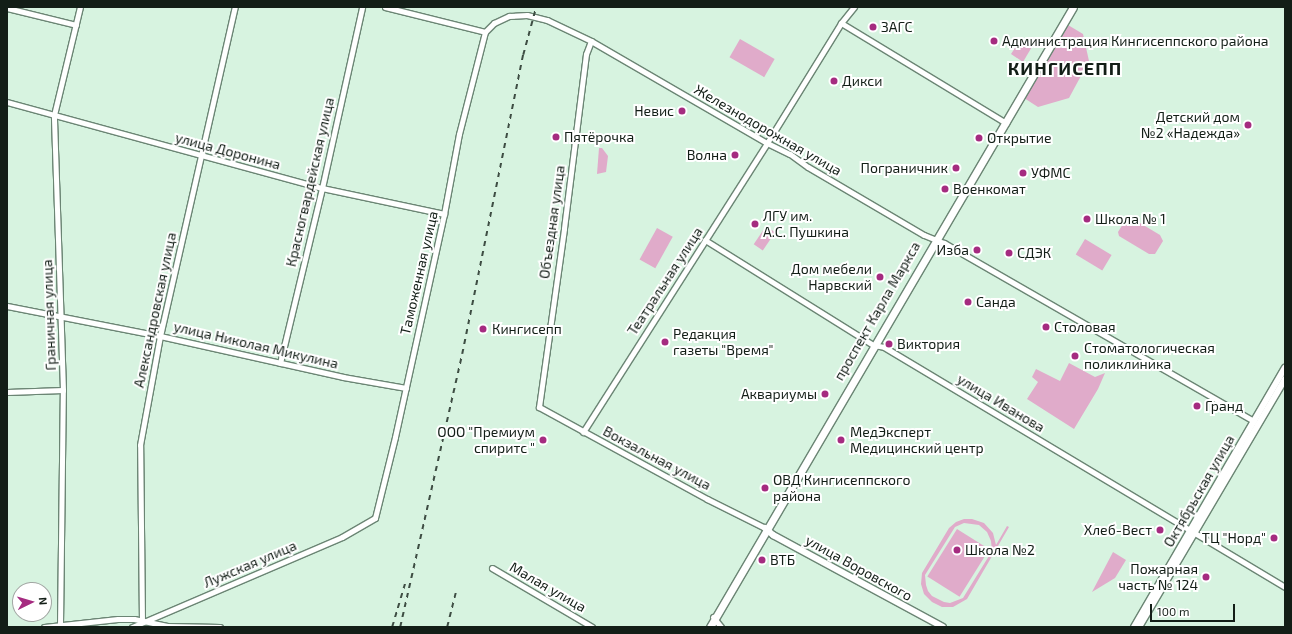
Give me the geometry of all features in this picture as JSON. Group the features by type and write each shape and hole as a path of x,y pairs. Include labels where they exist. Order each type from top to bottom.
{"main road":[{"name":"проспект Карла Маркса","path":"709,627 875,346 1070,7"},
{"path":"1004,122 1073,7"}],"street":[{"name":"Граничная улица","path":"60,625 63,390 54,115 80,7"},
{"name":"Александровская улица","path":"142,622 140,445 160,336 235,7"},
{"name":"Красногвардейская улица","path":"280,363 322,188 362,7"},
{"path":"385,7 485,32"},
{"name":"Театральная улица","path":"583,432 768,143 841,23 854,7"},
{"path":"7,8 76,25"},
{"name":"Железнодорожная улица","path":"485,32 494,23 509,16 527,15 547,20 591,41 768,143 790,154 808,167 924,235 936,240 1254,421"},
{"path":"841,23 1004,122"},
{"name":"Таможенная улица","path":"375,518 406,388 444,214 459,134 485,32"},
{"name":"Объездная улица","path":"539,407 564,229 586,54 591,41"},
{"name":"улица Доронина","path":"7,102 200,156 322,188 444,214"},
{"name":"улица Иванова","path":"705,240 875,346 884,347 1285,587"},
{"name":"улица Николая Микулина","path":"7,306 61,318 160,336 343,377 406,388"},
{"name":"Октябрьская улица","path":"1134,627 1192,532 1285,368"},
{"path":"1139,627 1192,532 1285,379"},
{"path":"7,392 63,390"},
{"name":"Вокзальная улица","path":"539,407 707,499 766,529"},
{"name":"Лужская улица","path":"132,627 335,540 375,518"},
{"name":"улица Воровского","path":"766,529 773,535 943,627"},
{"name":"Малая улица","path":"492,568 592,627"},
{"path":"714,618 721,627"},
{"path":"44,627 118,619 134,619 142,622 167,626 220,627"}],"shaded area":[{"path":"1068,25 1083,34 1089,61 1069,98 1038,107 1024,98"},
{"path":"740,39 775,59 764,77 730,57"},
{"path":"1021,39 1033,45 1023,62 1011,54"},
{"path":"599,148 602,148 608,156 606,172 597,174"},
{"path":"1130,217 1160,235 1163,241 1155,254 1149,254 1119,236 1118,232 1126,219"},
{"path":"766,226 775,232 763,250 754,244"},
{"path":"657,228 673,237 655,268 640,259"},
{"path":"1085,239 1112,255 1102,270 1076,254"},
{"path":"1069,363 1095,377 1105,373 1098,389 1074,429 1027,399 1038,382 1032,377 1036,369 1060,381"},
{"path":"964,519 972,519 984,523 993,533 996,545 1007,526 1009,527 967,599 953,607 942,607 932,602 924,594 921,584 922,573 949,528 956,522","holes":["964,523 979,525 987,532 991,541 992,551 963,598 950,603 944,602 932,596 928,591 925,575 955,527"]},
{"path":"957,529 989,549 960,597 927,576"},
{"path":"1113,552 1126,560 1115,578 1092,592"}],"railway":[{"path":"400,627 462,354 523,55 536,7"},
{"path":"392,627 405,583"},
{"path":"447,627 456,592"}],"place":[{"name":"ЗАГС","path":"873,27"},
{"name":"Администрация Кингисеппского района","path":"994,41"},
{"name":"Дикси","path":"834,81"},
{"name":"Невис","path":"682,111"},
{"name":"Детский дом №2 «Надежда»","path":"1248,125"},
{"name":"Пятёрочка","path":"556,137"},
{"name":"Открытие","path":"979,138"},
{"name":"Волна","path":"735,155"},
{"name":"Пограничник","path":"956,168"},
{"name":"УФМС","path":"1023,173"},
{"name":"Военкомат","path":"945,189"},
{"name":"Школа № 1","path":"1087,219"},
{"name":"ЛГУ им. А.С. Пушкина","path":"755,224"},
{"name":"Изба","path":"977,250"},
{"name":"СДЭК","path":"1009,253"},
{"name":"Дом мебели Нарвский","path":"880,277"},
{"name":"Санда","path":"968,302"},
{"name":"Столовая","path":"1046,327"},
{"name":"Кингисепп","path":"483,329"},
{"name":"Редакция газеты \"Время\"","path":"665,342"},
{"name":"Виктория","path":"889,344"},
{"name":"Стоматологическая поликлиника","path":"1075,356"},
{"name":"Аквариумы","path":"825,394"},
{"name":"Гранд","path":"1197,406"},
{"name":"ООО \"Премиум спиритс \"","path":"543,440"},
{"name":"МедЭксперт Медицинский центр","path":"841,440"},
{"name":"ОВД Кингисеппского района","path":"765,488"},
{"name":"Хлеб-Вест","path":"1160,530"},
{"name":"ТЦ \"Норд\"","path":"1274,538"},
{"name":"Школа №2","path":"957,550"},
{"name":"ВТБ","path":"762,560"},
{"name":"Пожарная часть № 124","path":"1206,577"}],"district":[{"name":"КИНГИСЕПП","path":"1065,68"}]}
